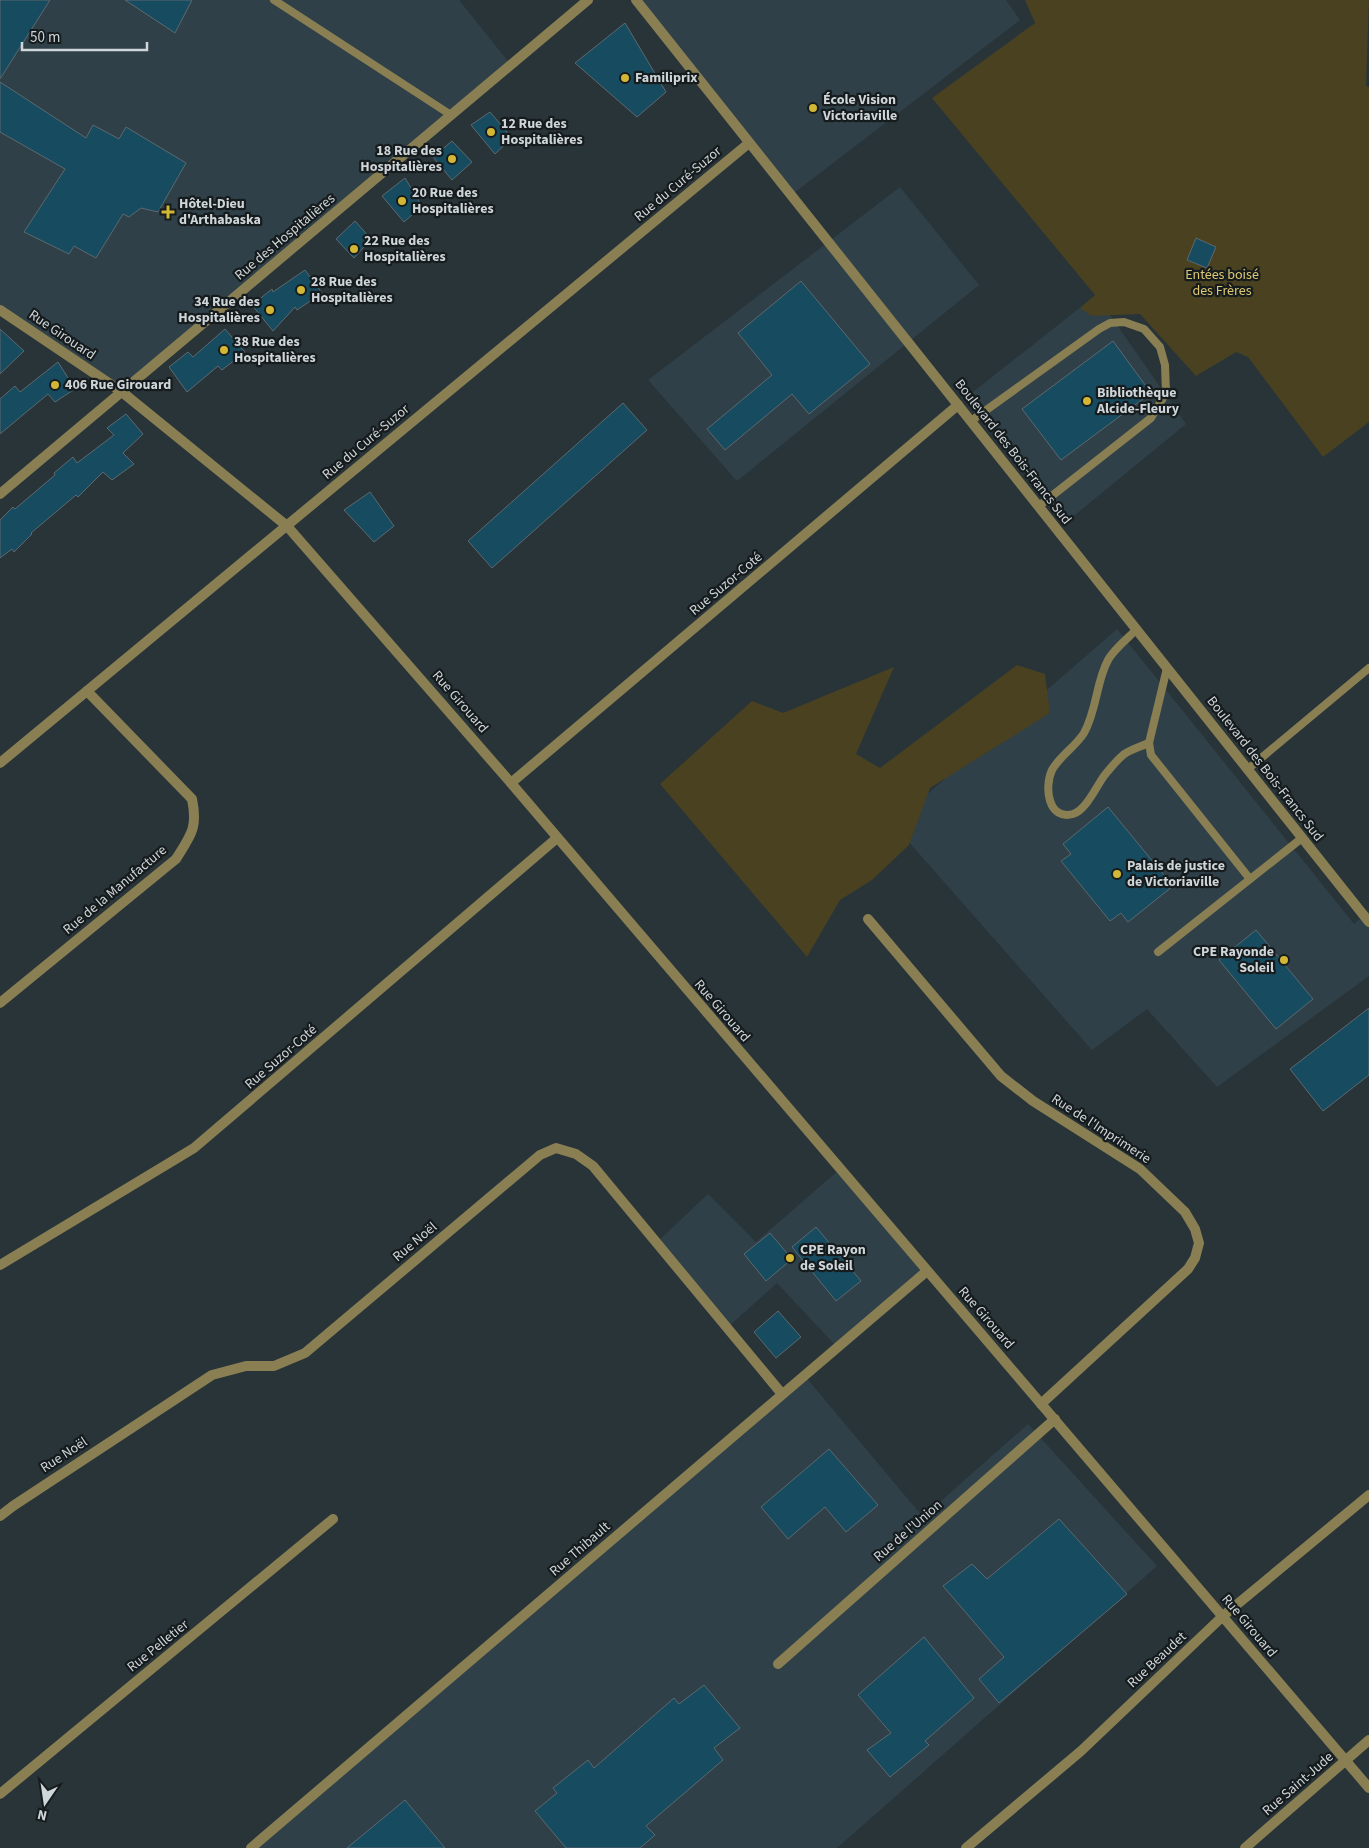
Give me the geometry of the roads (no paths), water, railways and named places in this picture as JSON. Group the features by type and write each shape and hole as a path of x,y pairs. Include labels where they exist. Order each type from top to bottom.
{"street":[{"name":"Rue des Hospitalières","path":"0,494 588,0"},
{"name":"Boulevard des Bois-Francs Sud","path":"636,0 1369,922"},
{"name":"Rue du Curé-Suzor","path":"0,763 750,142"},
{"name":"Rue Girouard","path":"0,310 122,392 287,526 511,783 1369,1788"},
{"name":"Rue Suzor-Coté","path":"511,783 958,405"},
{"name":"Rue de la Manufacture","path":"0,1003 176,858 192,834 195,814 192,799 87,691"},
{"name":"Rue Suzor-Coté","path":"0,1265 194,1148 557,838"},
{"name":"Rue de l'Imprimerie","path":"868,919 1001,1076 1034,1102 1140,1169 1185,1212 1195,1229 1199,1243 1195,1258 1188,1269 1041,1404"},
{"name":"Rue Noël","path":"0,1516 212,1375 246,1366 274,1366 305,1353 540,1155 556,1148 576,1154 594,1166 782,1394"},
{"name":"Rue Thibault","path":"251,1848 926,1270"},
{"name":"Rue de l'Union","path":"778,1664 1055,1419"},
{"name":"Rue Beaudet","path":"966,1848 1081,1752 1223,1616 1369,1495"},
{"name":"Rue Pelletier","path":"0,1794 334,1519"},
{"name":"Rue Saint-Jude","path":"1245,1848 1369,1740"}],"lane":[{"path":"274,0 451,115"},
{"path":"971,421 1110,323 1124,322 1144,329 1160,347 1165,366 1166,392 1151,418 1038,506"},
{"path":"1137,630 1109,657 1084,734 1052,770 1048,787 1049,801 1054,810 1065,815 1075,814 1088,801 1103,777 1123,755 1149,743"},
{"path":"1167,668 1149,743 1151,755 1250,879"},
{"path":"1248,769 1369,668"},
{"path":"1158,952 1302,838"}],"place":[{"name":"Familiprix","path":"625,78"},
{"name":"École Vision Victoriaville","path":"813,108"},
{"name":"12 Rue des Hospitalières","path":"491,132"},
{"name":"18 Rue des Hospitalières","path":"452,159"},
{"name":"20 Rue des Hospitalières","path":"402,201"},
{"name":"Hôtel-Dieu d'Arthabaska","path":"168,212"},
{"name":"22 Rue des Hospitalières","path":"354,249"},
{"name":"28 Rue des Hospitalières","path":"301,290"},
{"name":"34 Rue des Hospitalières","path":"270,310"},
{"name":"38 Rue des Hospitalières","path":"224,350"},
{"name":"406 Rue Girouard","path":"55,385"},
{"name":"Bibliothèque Alcide-Fleury","path":"1087,401"},
{"name":"Palais de justice de Victoriaville","path":"1117,874"},
{"name":"CPE Rayonde Soleil","path":"1284,960"},
{"name":"CPE Rayon de Soleil","path":"790,1258"}],"park label":[{"name":"Entées boisé des Frères","path":"1222,284"}]}
